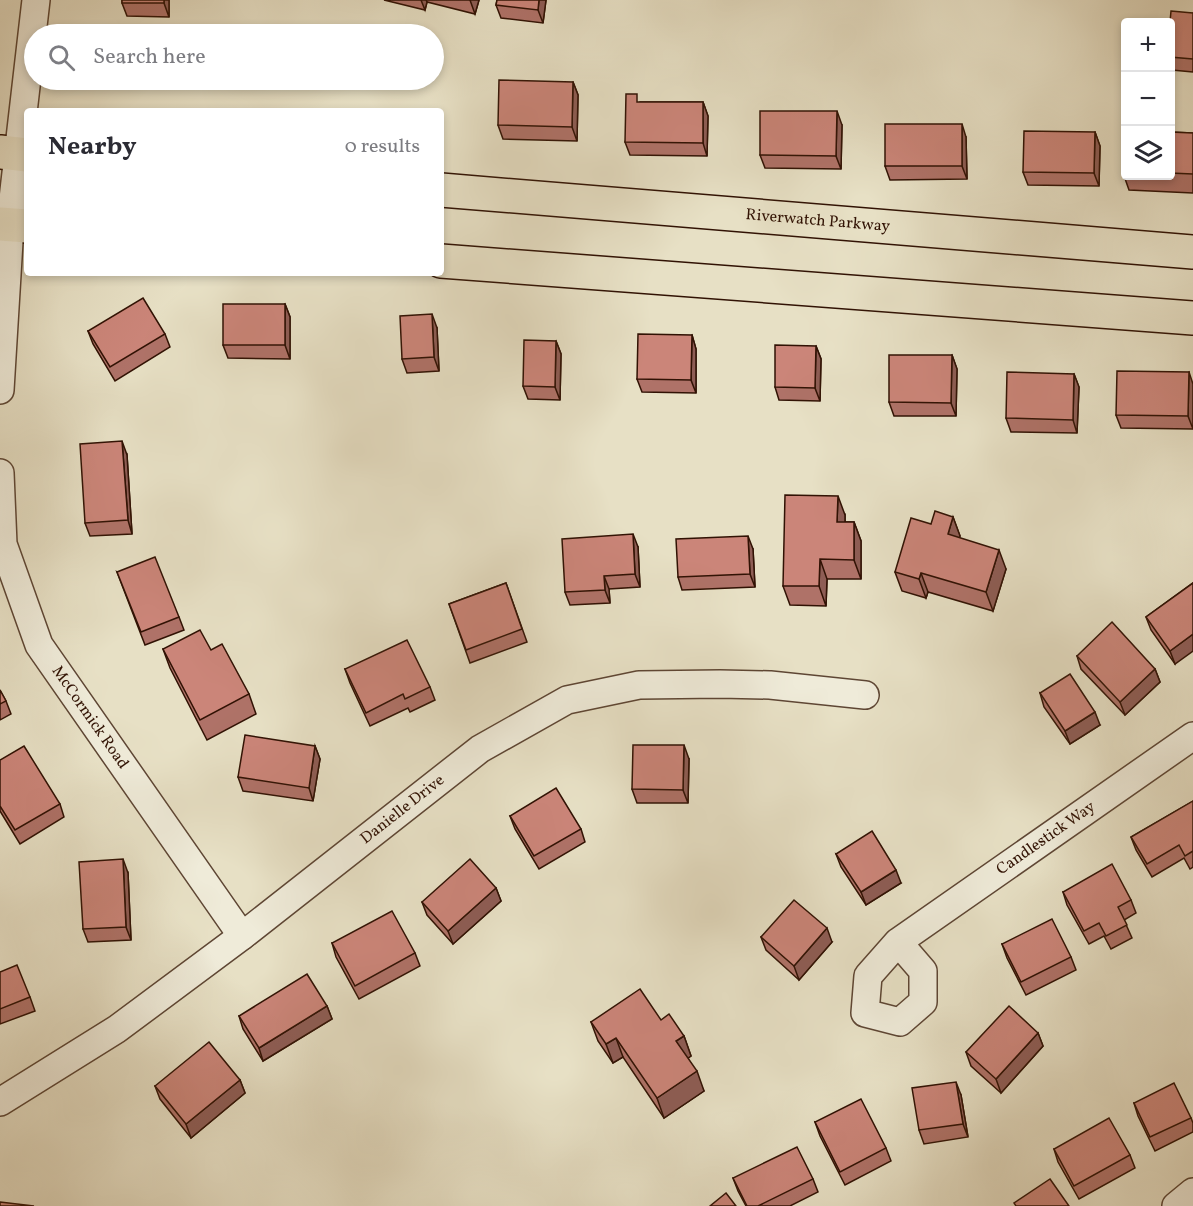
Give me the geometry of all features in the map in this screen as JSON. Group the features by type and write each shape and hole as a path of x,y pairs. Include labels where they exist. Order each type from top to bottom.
{"main road":[{"name":"Riverwatch Parkway","path":"444,190 1193,252"},
{"path":"444,261 1193,318"}],"street":[{"path":"33,24 36,0"},
{"path":"0,390 15,154 24,88"},
{"name":"McCormick Road","path":"0,473 3,544 39,645 165,822 242,936"},
{"name":"Danielle Drive","path":"0,1102 117,1029 242,936 480,749 567,700 639,685 770,685 865,694"},
{"name":"Candlestick Way","path":"898,942 1193,736"},
{"path":"1176,1206 1193,1192"}],"building":[{"path":"122,0 164,0 164,3 122,3"},
{"path":"497,0 539,0 538,10 496,5"},
{"path":"1171,11 1193,13 1193,59 1175,57 1175,18 1170,18"},
{"path":"499,80 573,82 572,127 498,125"},
{"path":"626,94 637,94 637,102 703,102 703,143 625,142"},
{"path":"760,111 837,111 836,156 760,155"},
{"path":"885,124 962,124 962,166 885,166"},
{"path":"1024,131 1095,132 1094,173 1023,172"},
{"path":"1175,132 1193,133 1193,174 1175,173"},
{"path":"143,298 165,334 110,367 88,331"},
{"path":"223,304 285,304 285,345 223,345"},
{"path":"432,314 434,357 402,359 400,316"},
{"path":"638,334 692,335 691,380 637,379"},
{"path":"524,340 556,341 555,387 523,386"},
{"path":"775,345 816,346 815,388 775,387"},
{"path":"889,355 952,355 951,403 889,402"},
{"path":"1117,371 1189,372 1188,416 1116,415"},
{"path":"1007,372 1074,374 1073,420 1006,418"},
{"path":"122,441 128,520 85,523 80,444"},
{"path":"785,495 838,496 837,522 854,522 854,560 820,559 819,586 783,586"},
{"path":"935,511 953,517 948,534 999,550 986,592 921,573 919,579 895,572 911,518 931,524"},
{"path":"633,534 635,574 604,576 605,590 565,592 562,539"},
{"path":"748,536 750,574 678,577 676,539"},
{"path":"155,557 179,617 141,632 117,572"},
{"path":"506,583 522,629 466,650 449,604"},
{"path":"1193,583 1193,634 1170,651 1146,617"},
{"path":"1112,622 1155,669 1120,702 1077,656"},
{"path":"200,630 211,650 222,644 249,694 200,720 163,649"},
{"path":"407,640 430,687 405,699 403,694 366,713 345,669"},
{"path":"1070,674 1095,712 1065,731 1040,693"},
{"path":"0,690 6,701 0,704"},
{"path":"245,735 315,746 309,788 238,777"},
{"path":"633,745 684,745 683,790 632,789"},
{"path":"24,746 60,804 15,830 0,806 0,760"},
{"path":"556,788 581,829 534,856 510,816"},
{"path":"1193,801 1193,851 1185,856 1179,845 1147,864 1131,837"},
{"path":"872,831 896,870 861,892 836,854"},
{"path":"123,859 126,927 83,929 79,862"},
{"path":"470,859 496,888 448,931 422,902"},
{"path":"1112,864 1131,900 1118,907 1127,925 1106,936 1099,923 1084,931 1063,892"},
{"path":"794,900 827,928 794,966 761,937"},
{"path":"392,911 415,953 355,986 332,943"},
{"path":"1052,919 1071,957 1021,982 1002,944"},
{"path":"17,965 30,997 0,1009 0,972"},
{"path":"307,974 327,1006 259,1048 239,1016"},
{"path":"640,989 661,1020 669,1014 684,1036 676,1041 697,1071 657,1098 616,1038 606,1044 591,1022"},
{"path":"1009,1006 1038,1033 996,1079 966,1052"},
{"path":"209,1042 240,1080 186,1124 155,1086"},
{"path":"956,1082 963,1124 919,1130 912,1088"},
{"path":"1174,1083 1191,1118 1150,1137 1134,1103"},
{"path":"861,1099 886,1148 840,1172 815,1122"},
{"path":"1109,1118 1130,1155 1074,1186 1054,1149"},
{"path":"797,1147 813,1179 758,1206 747,1206 733,1178"},
{"path":"1050,1179 1069,1206 1016,1206 1014,1203"},
{"path":"726,1193 736,1206 710,1206"},
{"path":"0,1202 34,1206 0,1206"}]}
